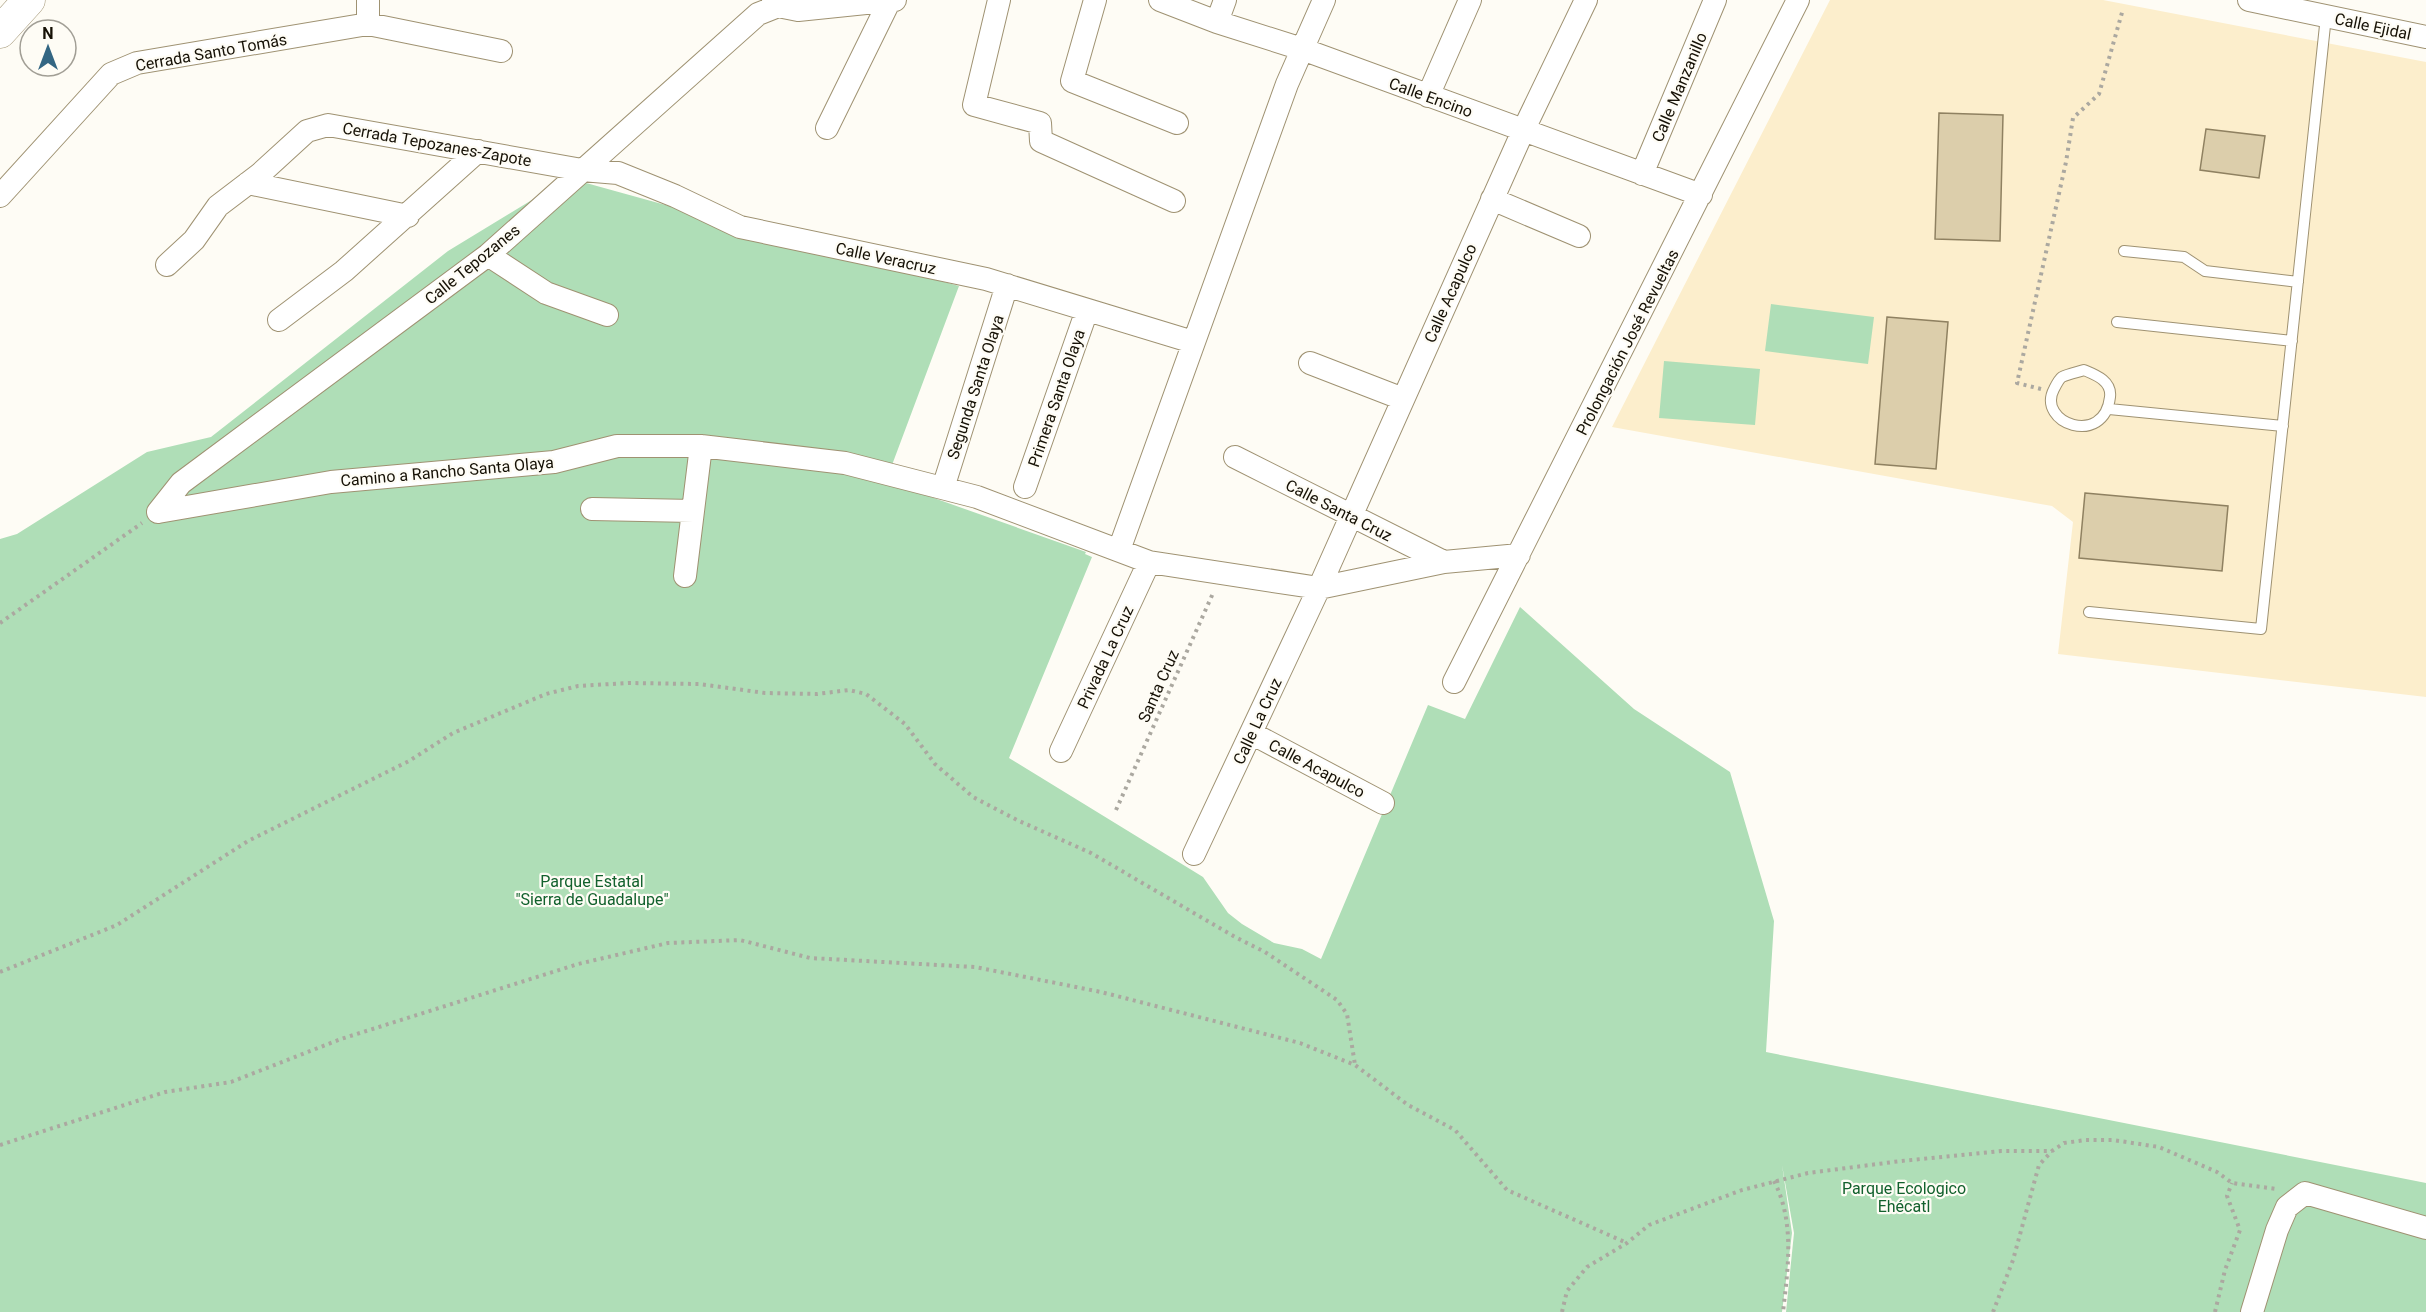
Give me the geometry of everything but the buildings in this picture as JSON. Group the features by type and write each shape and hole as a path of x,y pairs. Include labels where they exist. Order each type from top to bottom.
{"main road":[{"path":"0,32 29,0"}],"street":[{"path":"368,0 368,24"},
{"path":"999,0 974,105 1040,123 1041,141 1174,201"},
{"path":"1095,0 1072,81 1177,123"},
{"name":"Calle Encino","path":"1160,0 1217,22 1302,49 1701,195"},
{"path":"1217,22 1225,0"},
{"path":"1119,550 1287,84 1324,0"},
{"path":"1428,96 1470,0"},
{"name":"Calle Acapulco","path":"1319,588 1523,130 1586,0"},
{"name":"Calle Manzanillo","path":"1642,174 1715,0"},
{"name":"Prolongación José Revueltas","path":"1454,682 1798,0"},
{"name":"Calle Ejidal","path":"2249,0 2330,8 2426,36"},
{"path":"776,3 798,10 892,1"},
{"path":"827,128 892,1"},
{"name":"Calle Tepozanes","path":"158,512 181,483 488,255 758,14 776,3"},
{"name":"Cerrada Santo Tomás","path":"4,185 111,74 137,63 368,24 501,51"},
{"name":"Cerrada Tepozanes-Zapote","path":"167,265 194,240 218,206 248,183 307,130 328,125 582,170"},
{"path":"279,320 344,271 478,152"},
{"name":"Calle Veracruz","path":"582,170 618,173 675,196 740,227 986,279 1193,342"},
{"path":"248,183 408,216"},
{"path":"1492,199 1580,236"},
{"path":"488,255 546,293 608,315"},
{"name":"Segunda Santa Olaya","path":"943,488 1007,285"},
{"name":"Primera Santa Olaya","path":"1025,487 1088,310"},
{"path":"1310,363 1404,399"},
{"name":"Camino a Rancho Santa Olaya","path":"158,512 331,482 554,462 617,446 701,446 845,463 977,497 1149,562 1319,588 1444,562 1519,555"},
{"path":"685,576 701,446"},
{"name":"Calle Santa Cruz","path":"1235,458 1444,562"},
{"path":"592,509 693,511"},
{"name":"Privada La Cruz","path":"1061,751 1149,562"},
{"name":"Calle La Cruz","path":"1194,854 1319,588"},
{"name":"Calle Acapulco","path":"1251,733 1383,803"},
{"path":"2252,1312 2277,1230 2288,1208 2305,1193 2426,1228"}],"lane":[{"path":"2089,612 2261,629 2330,8"},
{"path":"2124,252 2184,257 2205,271 2298,282"},
{"path":"2117,322 2292,341"},
{"path":"2084,370 2103,378 2111,393 2109,409 2096,423 2078,427 2061,419 2052,407 2053,392 2061,378 2084,370"},
{"path":"2109,409 2283,426"}],"path":[{"path":"2053,392 2017,383 2066,162 2073,118 2099,94 2123,9"},
{"path":"0,623 158,512"},
{"name":"Santa Cruz","path":"1116,810 1222,573"},
{"path":"0,972 117,925 248,841 409,761 453,733 546,694 578,686 628,683 699,684 765,693 817,694 849,690 866,694 905,724 935,764 973,797 1017,820 1091,853 1265,952 1337,1000 1347,1014 1355,1065"},
{"path":"0,1145 165,1092 231,1082 341,1039 567,967 668,943 740,940 810,958 975,968 1101,992 1300,1043 1355,1065 1408,1105 1455,1130 1507,1190 1559,1215 1627,1243"},
{"path":"1994,1312 2013,1260 2039,1165 2052,1151 2064,1143 2086,1140 2139,1143 2159,1147 2217,1172 2232,1183 2305,1193"},
{"path":"1562,1312 1567,1292 1587,1267 1627,1243 1649,1225 1774,1181 1808,1173 1955,1154 2052,1151"},
{"path":"1774,1181 1782,1196 1789,1235 1784,1312"},
{"path":"2215,1312 2225,1270 2240,1230 2227,1196 2232,1183"}],"shaded area":[{"path":"1830,0 2103,0 2426,62 2426,697 2058,654 2073,522 2052,506 1612,427"}],"green space":[{"name":"Parque Estatal \"Sierra de Guadalupe\"","path":"568,178 959,286 886,481 1086,552 1085,554 1092,557 1009,758 1203,877 1228,913 1242,924 1274,943 1302,949 1321,959 1428,705 1465,719 1520,607 1634,709 1730,772 1774,921 1766,1052 2426,1183 2426,1312 1786,1312 1794,1233 1782,1165 1792,1233 1782,1312 0,1312 0,539 17,534 147,452 211,437 448,251"},
{"path":"1771,304 1874,317 1868,364 1765,351"},
{"path":"1664,361 1760,369 1755,425 1659,418"}],"park label":[{"name":"Parque Ecologico Ehécatl","path":"1904,1197"}]}
